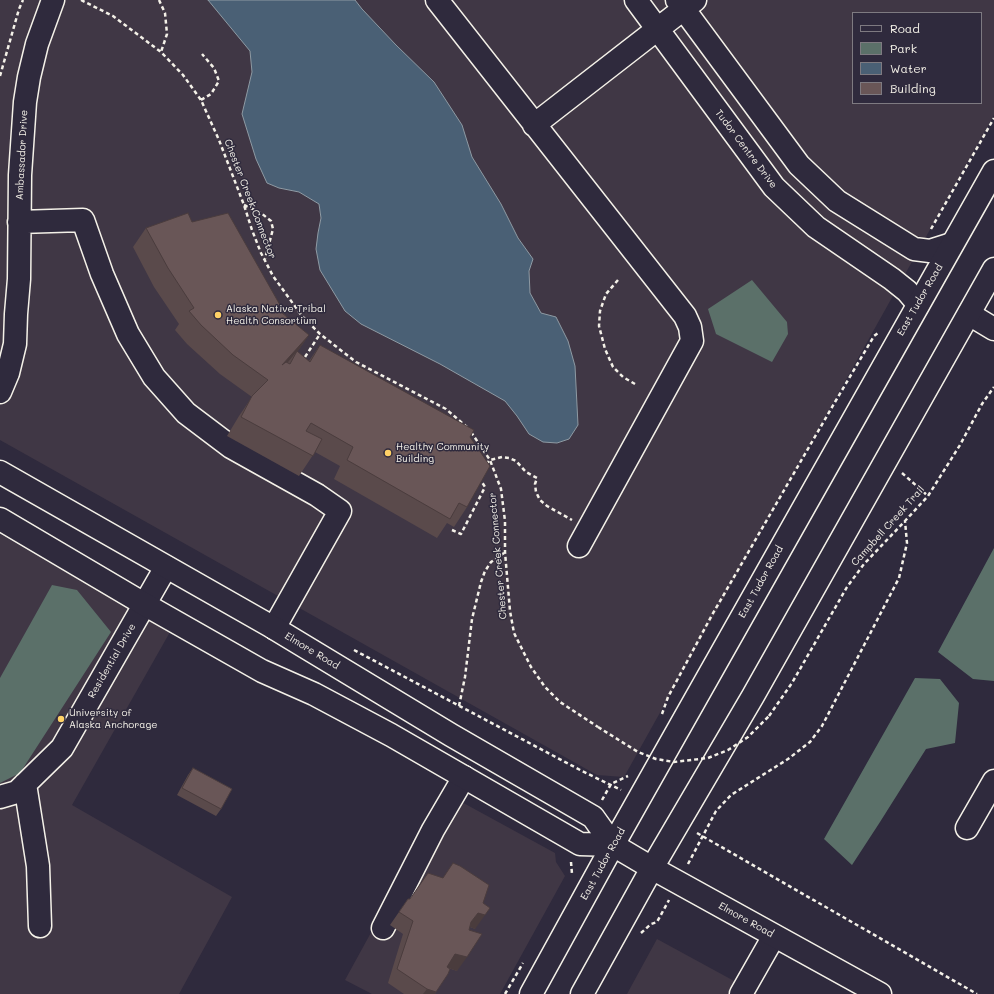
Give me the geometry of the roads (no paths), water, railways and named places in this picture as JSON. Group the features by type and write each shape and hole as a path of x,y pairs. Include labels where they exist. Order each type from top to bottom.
{"main road":[{"name":"Ambassador Drive","path":"0,392 8,373 13,355 16,333 19,279 22,129 28,86 38,44 53,0"},
{"path":"437,0 685,316 690,327 692,341 584,538"},
{"name":"Tudor Centre Drive","path":"636,0 774,187 816,226 892,279 918,304"},
{"path":"534,125 657,29 685,3 799,165 837,201 914,249 930,251 952,244"},
{"name":"East Tudor Road","path":"531,994 613,845 994,171"},
{"path":"19,222 83,220 102,274 128,334 154,376 186,413 230,447 317,495 340,511 274,628"},
{"path":"582,994 652,868 753,696 994,269"},
{"name":"Ambassador Drive","path":"0,347 16,314"},
{"path":"969,314 994,329"},
{"name":"Elmore Road","path":"0,472 274,628 451,735 593,817 613,845 880,994"},
{"name":"Elmore Road","path":"0,519 144,604 262,671 314,694 392,735 580,844 613,845"},
{"name":"Residential Drive","path":"0,797 17,792 62,748 166,567"},
{"path":"383,928 464,776"},
{"path":"967,828 994,781"},
{"path":"25,784 38,866 40,926"},
{"path":"740,994 774,936"}],"water":[{"path":"208,0 355,0 396,45 434,82 462,125 472,157 501,204 518,238 533,259 529,271 530,293 541,313 556,317 568,341 575,366 578,425 569,439 557,443 543,442 529,434 505,401 440,364 361,324 345,311 320,270 316,249 321,218 319,204 299,192 279,188 267,183 256,159 242,114 252,72 250,51"}],"place":[{"name":"Alaska Native Tribal Health Consortium","path":"218,315"},
{"name":"Healthy Community Building","path":"388,453"},
{"name":"University of Alaska Anchorage","path":"61,719"}]}
